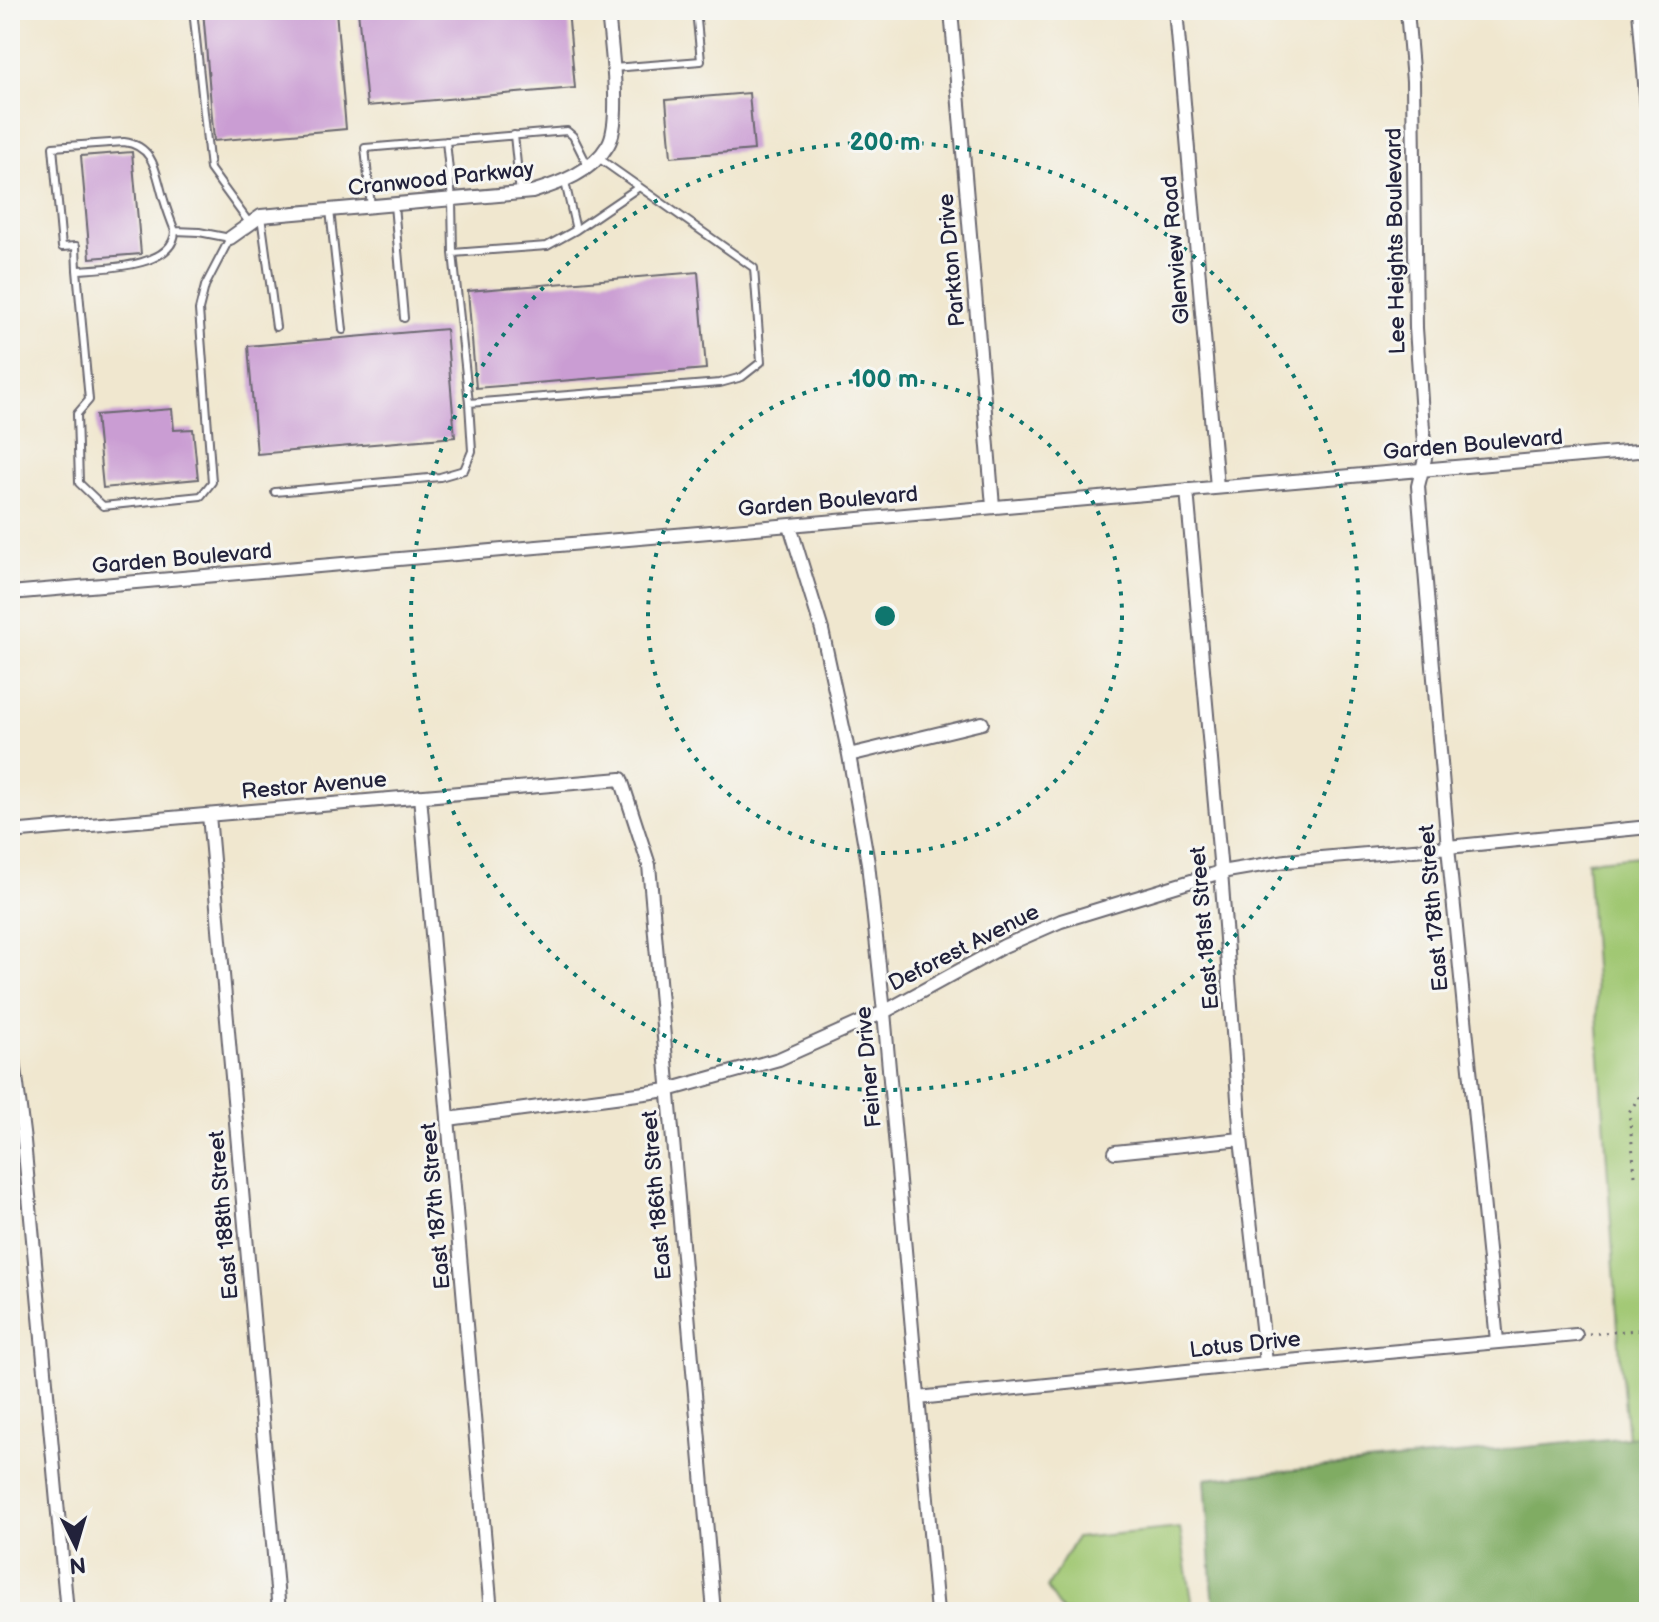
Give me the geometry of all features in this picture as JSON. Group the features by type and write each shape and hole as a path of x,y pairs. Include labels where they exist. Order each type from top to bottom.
{"street":[{"name":"Parkton Drive","path":"951,10 993,506"},
{"name":"Glenview Road","path":"1176,10 1217,487"},
{"name":"Lee Heights Boulevard","path":"1407,10 1413,81 1416,328 1425,458 1422,470"},
{"path":"1639,10 1649,132"},
{"path":"592,162 609,143 616,110 608,13"},
{"name":"Cranwood Parkway","path":"256,220 330,210 532,192 565,182 592,162"},
{"path":"230,238 256,220"},
{"name":"Garden Boulevard","path":"10,593 1649,450"},
{"name":"East 178th Street","path":"1422,470 1418,486 1448,847 1497,1341"},
{"name":"East 181st Street","path":"1187,490 1241,1139 1266,1363"},
{"name":"Feiner Drive","path":"790,526 822,630 868,863 937,1612"},
{"path":"849,755 982,723"},
{"name":"Restor Avenue","path":"10,832 621,779"},
{"name":"East 186th Street","path":"621,779 649,865 714,1612"},
{"name":"East 187th Street","path":"420,796 491,1612"},
{"name":"East 188th Street","path":"209,815 279,1612"},
{"name":"Deforest Avenue","path":"448,1119 668,1090 779,1059 884,1012 1004,946 1061,921 1221,872 1286,861 1649,827"},
{"path":"10,1028 24,1141 67,1612"},
{"path":"1115,1152 1241,1139"},
{"name":"Lotus Drive","path":"918,1398 1576,1335"}],"lane":[{"path":"193,10 210,169 256,220 276,327"},
{"path":"608,13 696,10 701,61 613,68"},
{"path":"371,207 365,148 567,131 592,162 639,187 754,268 761,362 742,377 720,383 469,403"},
{"path":"514,135 520,194"},
{"path":"275,492 440,477 464,470 472,451 446,141"},
{"path":"77,270 112,267 157,257 170,247 175,237 156,169 148,155 134,143 53,147 62,247 76,246 77,270 89,400 77,414 79,483 103,506 201,496 212,482 199,310 205,286 230,238 175,231"},
{"path":"565,182 576,230"},
{"path":"453,253 547,246 639,187"},
{"path":"394,205 404,318"},
{"path":"330,210 343,330"}],"path":[{"path":"1635,1175 1629,1112 1649,1083"},
{"path":"1576,1335 1649,1329"}],"green space":[{"path":"1649,855 1649,1435 1628,1438 1587,861"},
{"path":"1649,1435 1649,1612 1214,1612 1205,1479"},
{"path":"1180,1528 1194,1612 1063,1612 1047,1588 1076,1538"}],"building":[{"path":"203,10 336,10 346,129 214,141"},
{"path":"358,10 568,10 575,88 367,106"},
{"path":"749,93 754,150 671,157 666,100"},
{"path":"132,152 141,254 90,258 81,156"},
{"path":"698,272 706,369 476,388 468,291"},
{"path":"446,329 455,437 257,454 248,346"},
{"path":"172,409 174,430 193,429 198,479 103,488 96,415"}]}
